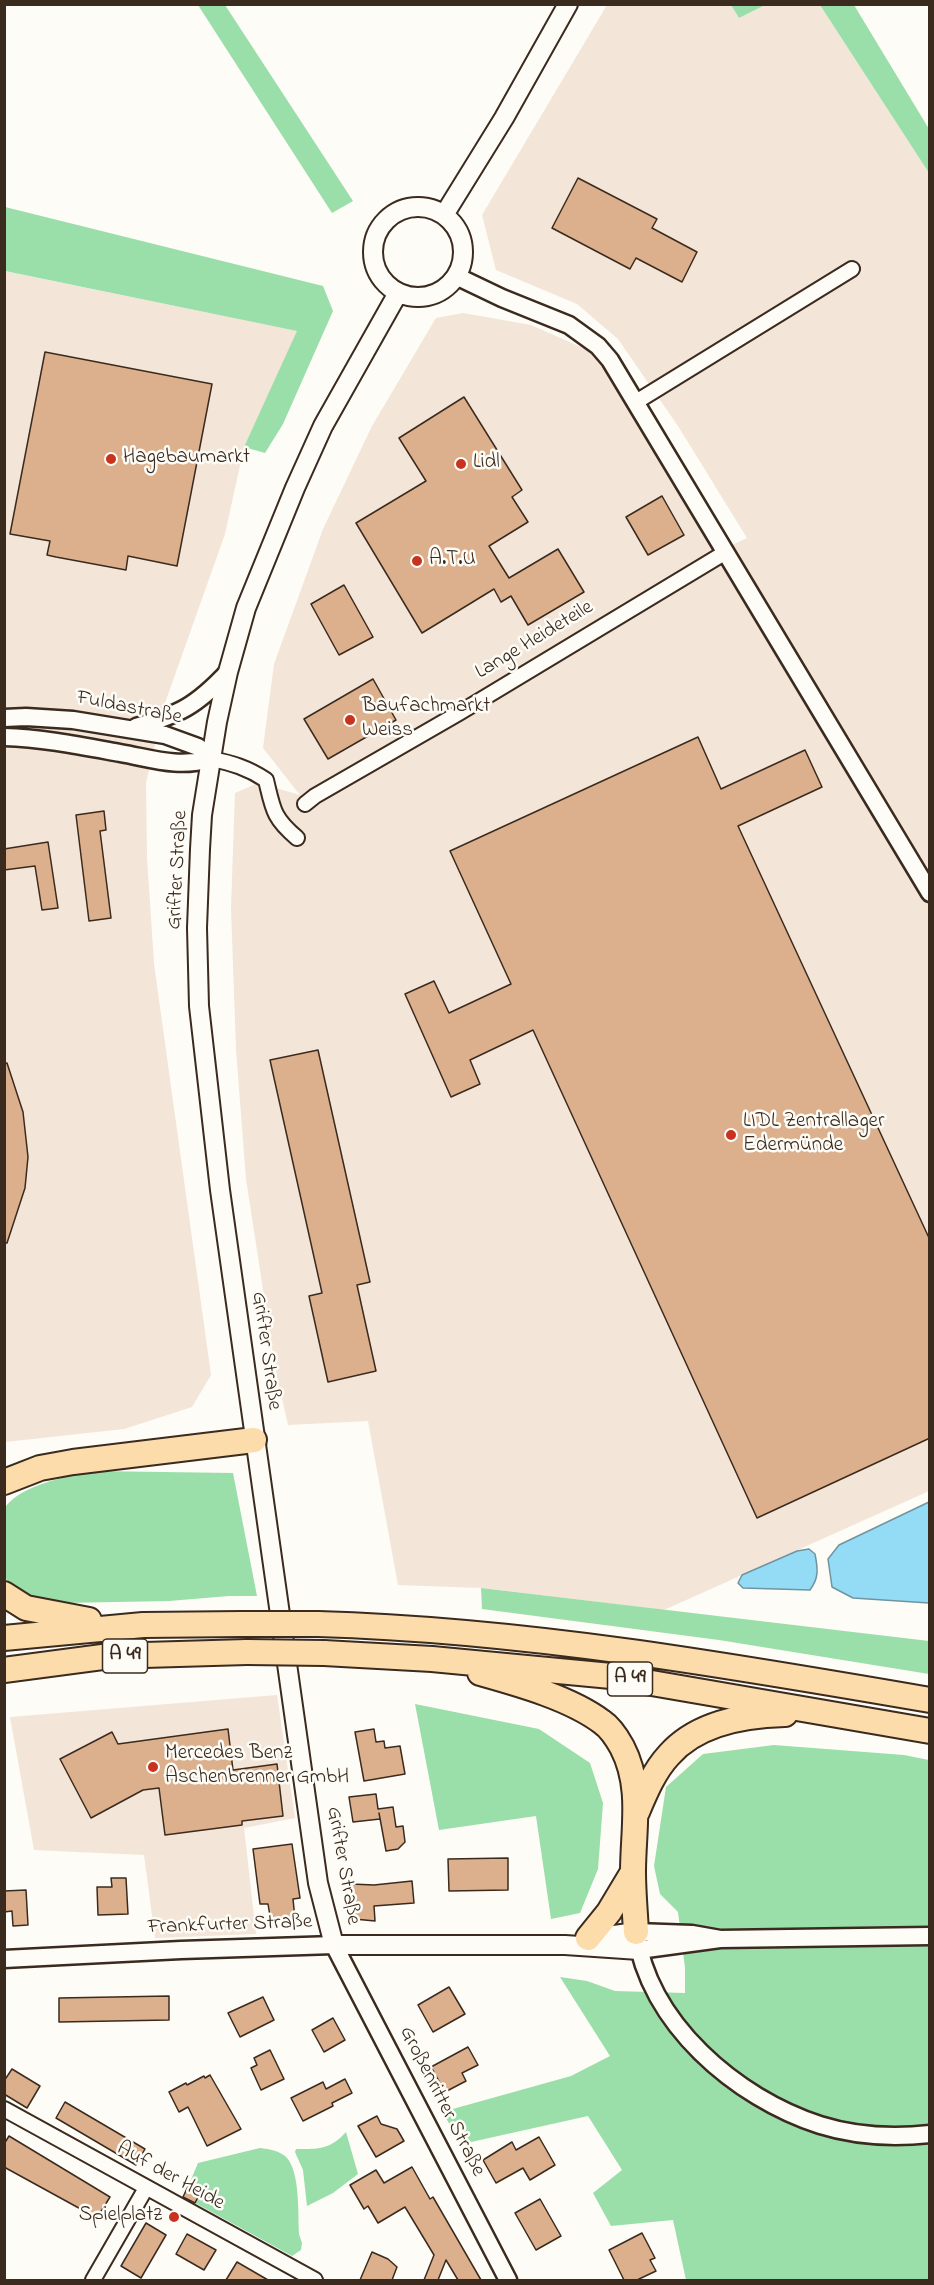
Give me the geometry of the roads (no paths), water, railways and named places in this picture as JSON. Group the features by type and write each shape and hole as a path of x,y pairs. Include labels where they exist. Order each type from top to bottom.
{"highway":[{"path":"4,1482 40,1468 73,1462 254,1440"},
{"path":"4,1594 26,1608 45,1613 78,1619 143,1625"},
{"name":"A 49","path":"4,1638 143,1625 390,1626 614,1649 930,1700"},
{"name":"A 49","path":"4,1670 110,1656 247,1652 324,1653 432,1659 611,1676 930,1731"},
{"path":"432,1659 568,1703 604,1723 616,1738 629,1761 637,1812 633,1872 637,1941"},
{"path":"637,1812 660,1767 680,1743 695,1735 737,1719 765,1714 827,1713"},
{"path":"576,1941 609,1912 633,1872"}],"main road":[{"path":"444,215 504,118 568,4"},
{"path":"409,207 427,207 444,215 452,221 462,238 463,258 456,276 443,290 426,297 407,296 398,292 382,279 376,270 373,249 379,229 392,215 409,207"},
{"name":"Grifter Straße","path":"334,1945 318,1883 220,1190 199,1006 197,928 200,849 202,814 211,759 228,672 246,608 323,426 398,292"},
{"name":"Frankfurter Straße","path":"334,1945 637,1941"}],"street":[{"path":"636,402 852,269"},
{"path":"456,276 495,295 569,325 584,335 609,360 930,893"},
{"name":"Lange Heideteile","path":"305,804 726,552"},
{"path":"129,729 169,717 194,705 228,672"},
{"name":"Fuldastraße","path":"4,718 72,720 172,737 198,747 211,759"},
{"path":"4,737 88,747 176,764 191,764 211,759 241,765 266,780 273,811 280,824 297,838"},
{"path":"930,1936 720,1939 692,1934 637,1941 642,1962 657,1995 678,2025 705,2054 755,2094 798,2117 845,2131 893,2136 930,2134"},
{"name":"Frankfurter Straße","path":"4,1959 334,1945"},
{"name":"Großenritter Straße","path":"334,1945 508,2280"},
{"name":"Auf der Heide","path":"4,2109 315,2280"},
{"path":"93,2280 146,2188"}],"water":[{"path":"929,1502 929,1603 853,1598 832,1587 828,1559 839,1545"},
{"path":"809,1549 815,1554 817,1569 815,1581 810,1590 743,1588 738,1583 742,1575 797,1551"}],"place":[{"name":"Hagebaumarkt","path":"111,459"},
{"name":"Lidl","path":"461,464"},
{"name":"A.T.U","path":"417,561"},
{"name":"Baufachmarkt Weiss","path":"350,720"},
{"name":"LIDL Zentrallager Edermünde","path":"731,1135"},
{"name":"Mercedes Benz Aschenbrenner GmbH","path":"153,1767"},
{"name":"Spielplatz","path":"174,2217"}]}
